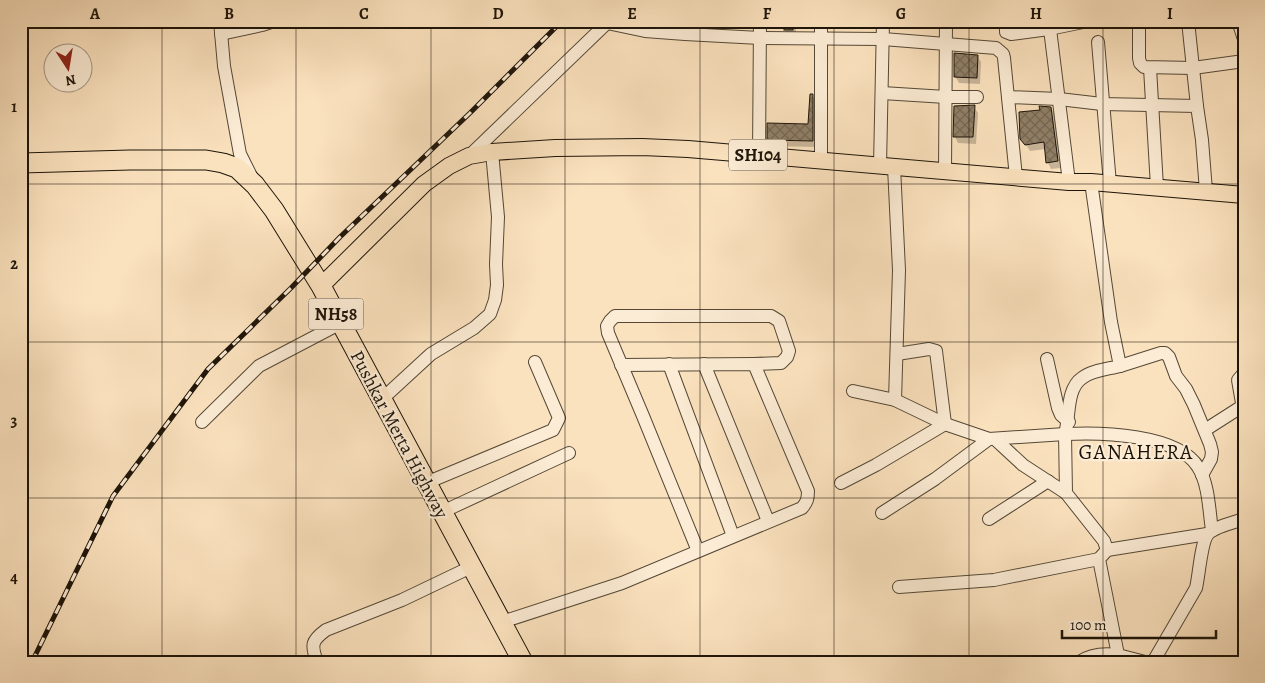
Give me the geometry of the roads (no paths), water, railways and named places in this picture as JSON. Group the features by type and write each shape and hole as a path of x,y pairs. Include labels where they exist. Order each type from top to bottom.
{"highway":[{"name":"Pushkar Merta Highway","path":"21,163 206,160 236,168 255,185 274,210 321,286 523,662"}],"main road":[{"name":"SH104","path":"321,286 424,184 449,166 470,156 492,152 555,148 642,147 688,149 1069,182 1091,182 1244,194"}],"street":[{"path":"255,185 240,154 224,66 219,25 262,26 274,21"},
{"path":"759,155 760,21"},
{"path":"821,21 821,160"},
{"path":"883,21 882,93 887,166 899,270 895,400"},
{"path":"945,171 946,21"},
{"path":"1006,21 1008,34 1049,25 1088,21"},
{"path":"1139,21 1138,58 1144,67 1193,68 1244,61"},
{"path":"1188,21 1206,191"},
{"path":"1238,21 1244,39"},
{"path":"470,156 608,22 645,32 760,38 883,39 996,48 1004,58 1016,177"},
{"path":"1049,25 1069,182"},
{"path":"1098,42 1110,184"},
{"path":"1150,68 1157,188"},
{"path":"882,93 977,97"},
{"path":"1008,97 1059,99 1102,104 1197,106"},
{"path":"381,400 431,354 474,328 490,314 495,300 497,285 498,217 492,152"},
{"path":"1091,182 1110,322 1120,366"},
{"path":"621,365 780,363 787,357 789,351 779,321 776,318 765,315 615,316 610,320 608,332 621,365 644,416 698,551"},
{"path":"202,422 259,366 341,323"},
{"path":"897,354 929,349 936,351 945,424"},
{"path":"1066,493 1067,428 1072,392 1082,378 1093,373 1161,353 1165,353 1169,358 1176,376 1186,389 1212,452 1210,465 1202,475"},
{"path":"1047,359 1058,408 1067,428"},
{"path":"426,483 553,430 559,418 535,362"},
{"path":"668,364 733,536"},
{"path":"704,364 768,520"},
{"path":"502,622 622,583 768,520 802,508 808,499 808,491 754,364"},
{"path":"1204,430 1241,407 1238,380 1244,373"},
{"path":"853,391 895,400 945,424 992,439 1023,465 1066,493 1104,541 1103,554 1118,655"},
{"path":"841,483 876,465 945,424"},
{"path":"882,513 992,439 1067,428 1161,442 1178,449 1190,457 1202,475 1210,532 1204,541 1200,574 1196,588 1153,662"},
{"path":"442,512 569,453"},
{"path":"990,519 1048,481"},
{"path":"899,586 994,580 1103,554 1210,532 1244,519"},
{"path":"317,662 313,644 316,637 326,630 402,600 471,568"},
{"path":"1079,662 1092,655 1104,653 1145,662"}],"railway":[{"path":"32,662 113,496 208,369 340,237 470,113 562,21"}],"district":[{"name":"GANAHERA","path":"1136,452"}]}
